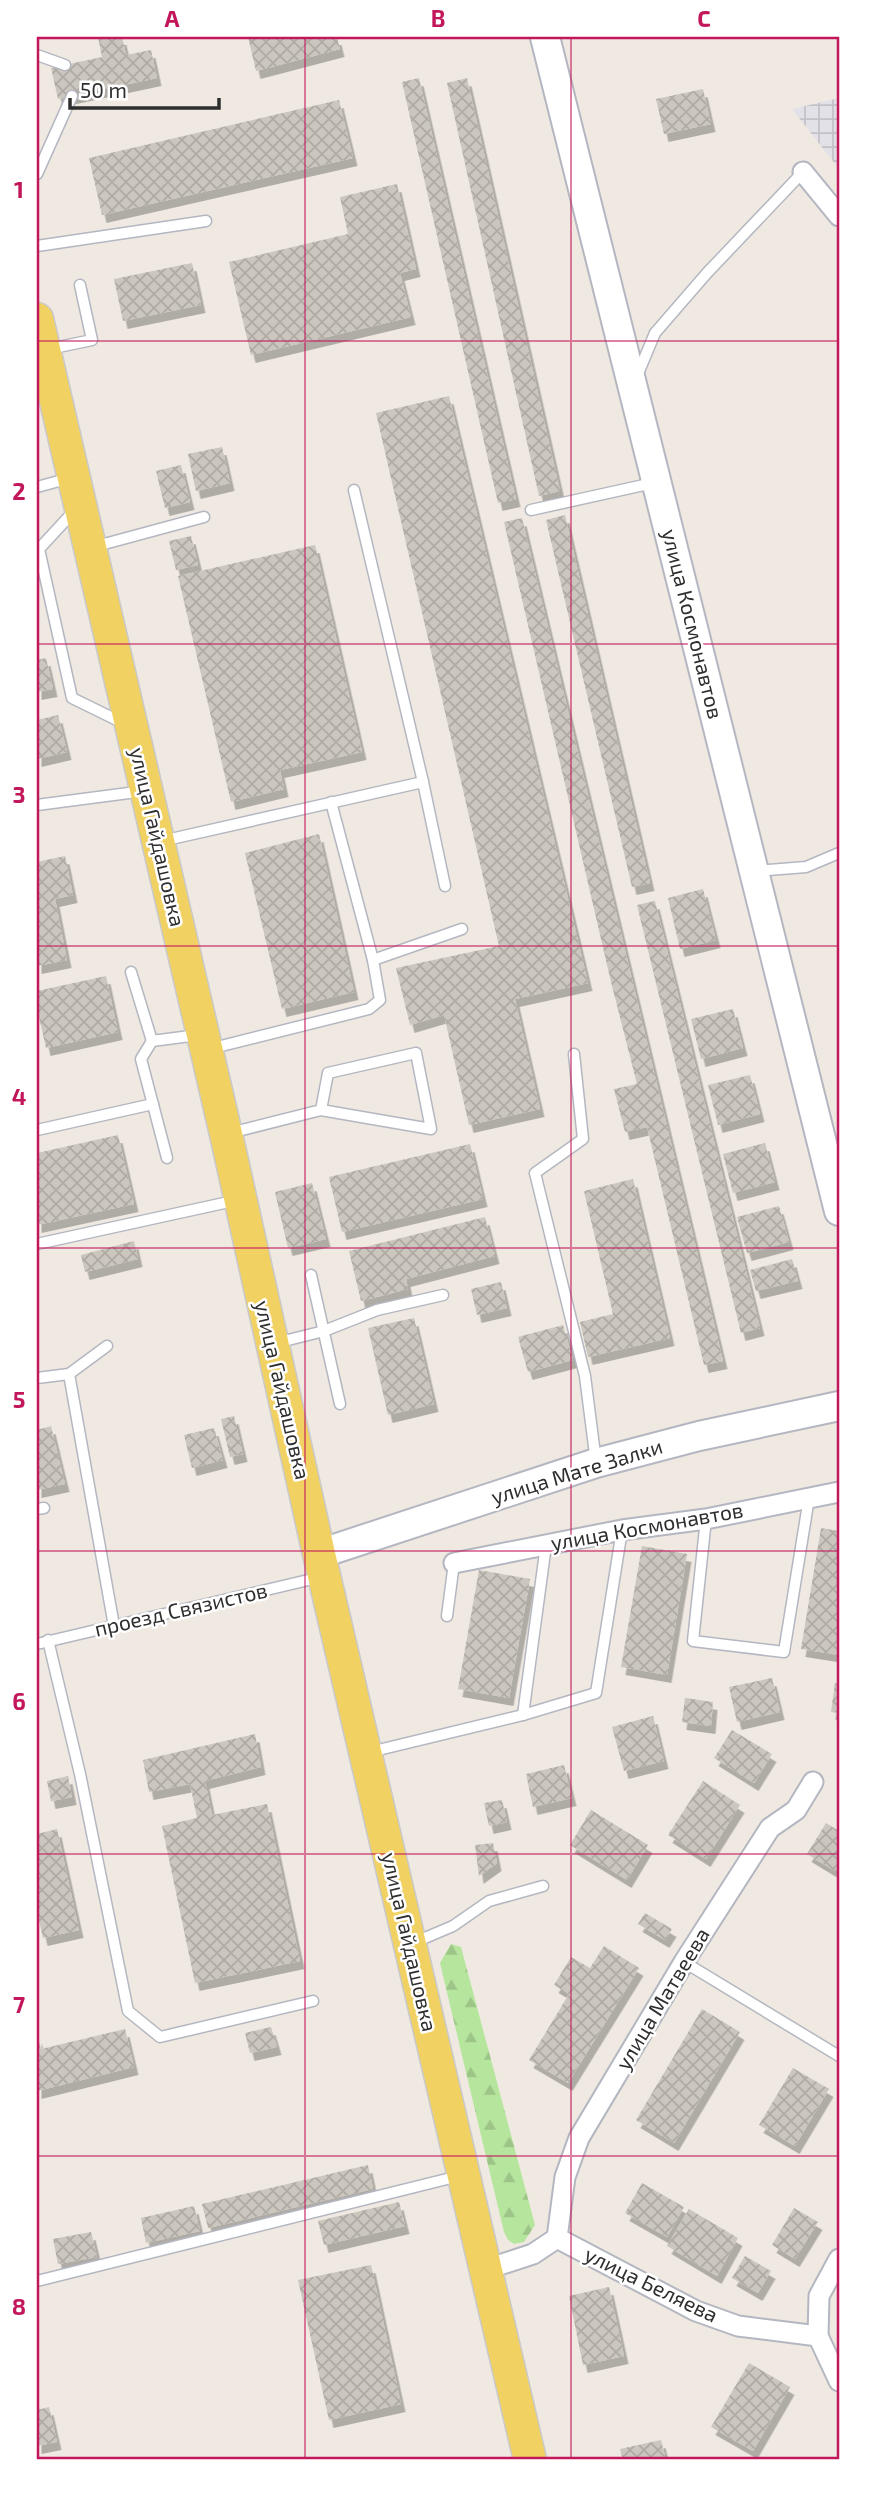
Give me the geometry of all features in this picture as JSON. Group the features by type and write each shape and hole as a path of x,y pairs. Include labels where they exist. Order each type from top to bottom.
{"main road":[{"name":"улица Гайдашовка","path":"37,319 133,728 484,2270 530,2460"}],"street":[{"name":"улица Космонавтов","path":"545,37 839,1211"},
{"path":"803,172 839,216"},
{"name":"улица Мате Залки","path":"322,1565 596,1463 699,1436 839,1406"},
{"name":"улица Космонавтов","path":"454,1563 622,1530 706,1519 839,1492"},
{"name":"улица Матвеева","path":"557,2238 565,2177 579,2138 684,1962 770,1828 796,1810 813,1783"},
{"path":"484,2270 533,2254 557,2238"},
{"name":"улица Беляева","path":"557,2238 696,2311 738,2326 818,2336"},
{"path":"839,2259 819,2296 818,2336 839,2381"}],"lane":[{"path":"37,55 65,65"},
{"path":"37,174 72,96"},
{"path":"633,386 655,333 707,273 803,172"},
{"path":"37,246 206,221"},
{"path":"44,350 92,340 80,285"},
{"path":"531,510 657,482"},
{"path":"37,486 76,491 39,549 72,698 133,728"},
{"path":"354,490 446,886"},
{"path":"90,548 204,517"},
{"path":"158,842 423,782"},
{"path":"37,805 146,790"},
{"path":"152,1041 204,1042 369,1009 380,1000 373,960 331,802"},
{"path":"754,871 806,867 839,853"},
{"path":"373,960 462,929"},
{"path":"131,972 152,1041 141,1059 167,1158"},
{"path":"226,1134 321,1110 431,1129 416,1052 328,1073 321,1110"},
{"path":"574,1054 583,1139 535,1173 585,1376 596,1463"},
{"path":"37,1130 153,1104"},
{"path":"37,1244 240,1199"},
{"path":"311,1275 340,1404"},
{"path":"272,1344 324,1331 377,1310 443,1295"},
{"path":"37,1378 69,1374 107,1346"},
{"path":"69,1374 114,1626"},
{"path":"706,1519 693,1641 784,1651 809,1498"},
{"path":"366,1753 596,1693 622,1530"},
{"path":"523,1714 546,1544"},
{"path":"447,1616 454,1563"},
{"name":"проезд Связистов","path":"37,1644 114,1626 322,1565"},
{"path":"48,1640 80,1774 128,2011 160,2038 313,2001"},
{"path":"410,1945 453,1926 489,1901 543,1886"},
{"path":"684,1962 839,2056"},
{"path":"37,2281 463,2175"}],"shaded area":[{"path":"839,98 839,169 792,109"}],"green space":[{"path":"451,1944 461,1947 535,2225 524,2242 514,2244 504,2232 440,1963"}],"building":[{"path":"98,37 122,37 126,55 151,50 157,78 58,99 51,68 102,57"},
{"path":"248,37 337,37 340,49 256,71"},
{"path":"419,78 516,499 498,503 402,82"},
{"path":"467,78 560,491 539,496 447,83"},
{"path":"703,89 711,124 664,134 656,99"},
{"path":"339,100 353,158 102,215 89,158"},
{"path":"397,184 416,269 400,273 411,317 251,355 229,262 348,234 340,197"},
{"path":"192,263 201,305 123,321 114,279"},
{"path":"449,396 588,983 515,999 540,1109 469,1125 444,1015 410,1025 396,968 499,946 376,413"},
{"path":"222,447 230,483 196,491 188,454"},
{"path":"181,465 190,502 165,508 156,471"},
{"path":"565,515 650,883 632,887 546,520"},
{"path":"522,518 723,1361 704,1365 647,1127 625,1132 614,1089 637,1084 504,522"},
{"path":"191,536 198,565 176,570 169,541"},
{"path":"315,545 362,752 280,770 284,789 231,802 178,576"},
{"path":"46,658 53,689 37,692 37,660"},
{"path":"58,715 67,752 37,759 37,720"},
{"path":"319,834 354,992 282,1009 245,853"},
{"path":"65,856 73,895 55,899 67,960 37,966 37,862"},
{"path":"703,889 716,940 680,949 668,898"},
{"path":"655,901 760,1328 741,1333 637,905"},
{"path":"106,976 118,1032 46,1048 37,1008 37,991"},
{"path":"733,1009 743,1048 701,1059 691,1019"},
{"path":"750,1075 760,1114 718,1125 708,1085"},
{"path":"118,1135 134,1204 37,1225 37,1153"},
{"path":"765,1143 775,1182 733,1193 723,1154"},
{"path":"470,1144 483,1199 342,1232 329,1177"},
{"path":"633,1179 670,1338 588,1357 580,1322 613,1314 584,1191"},
{"path":"312,1183 326,1239 288,1248 275,1192"},
{"path":"779,1206 789,1242 747,1253 737,1217"},
{"path":"485,1217 495,1256 406,1279 408,1289 361,1301 349,1251"},
{"path":"134,1241 138,1259 85,1272 81,1255"},
{"path":"792,1259 798,1281 756,1291 750,1270"},
{"path":"501,1282 507,1308 477,1315 471,1289"},
{"path":"414,1318 434,1404 388,1415 368,1328"},
{"path":"563,1325 573,1360 528,1372 518,1337"},
{"path":"234,1416 243,1454 230,1457 221,1419"},
{"path":"51,1426 65,1484 37,1490 37,1430"},
{"path":"214,1428 223,1460 192,1468 184,1435"},
{"path":"821,1528 839,1531 839,1655 801,1649"},
{"path":"642,1546 687,1554 667,1675 621,1667"},
{"path":"479,1570 530,1579 509,1698 458,1689"},
{"path":"772,1678 780,1712 737,1722 729,1687"},
{"path":"835,1683 839,1684 839,1713 831,1712"},
{"path":"685,1698 713,1702 711,1726 682,1722"},
{"path":"653,1716 664,1761 624,1771 612,1727"},
{"path":"732,1730 772,1754 754,1783 714,1758"},
{"path":"255,1734 261,1767 205,1781 212,1815 267,1804 300,1961 195,1983 162,1826 197,1818 190,1784 149,1792 143,1760"},
{"path":"564,1765 572,1798 533,1807 526,1774"},
{"path":"68,1776 72,1797 51,1801 47,1781"},
{"path":"703,1781 740,1805 706,1859 668,1835"},
{"path":"502,1800 507,1822 489,1826 484,1803"},
{"path":"591,1810 648,1845 627,1880 570,1845"},
{"path":"826,1823 839,1831 839,1864 835,1871 807,1854"},
{"path":"57,1829 79,1930 43,1938 37,1911 37,1834"},
{"path":"493,1843 497,1863 479,1876 475,1845"},
{"path":"645,1913 672,1929 665,1940 638,1924"},
{"path":"604,1946 639,1968 568,2083 529,2060 569,1994 554,1985 571,1957 590,1968"},
{"path":"702,2009 740,2032 674,2143 636,2120"},
{"path":"271,2027 277,2047 250,2053 245,2033"},
{"path":"125,2029 134,2067 37,2091 37,2035 41,2049"},
{"path":"793,2068 829,2089 795,2146 759,2125"},
{"path":"368,2165 373,2189 208,2228 202,2204"},
{"path":"642,2183 684,2207 667,2237 625,2213"},
{"path":"399,2202 405,2226 324,2245 318,2221"},
{"path":"194,2206 200,2231 146,2243 141,2218"},
{"path":"794,2208 818,2222 795,2259 772,2245"},
{"path":"689,2209 738,2238 717,2276 667,2246"},
{"path":"91,2232 97,2257 58,2264 53,2239"},
{"path":"745,2256 771,2271 758,2293 732,2278"},
{"path":"371,2265 401,2404 329,2420 298,2280"},
{"path":"609,2287 624,2356 583,2365 569,2296"},
{"path":"749,2363 790,2387 753,2451 711,2427"},
{"path":"49,2407 57,2442 37,2446 37,2410"},
{"path":"661,2440 666,2460 623,2460 620,2449"}]}
